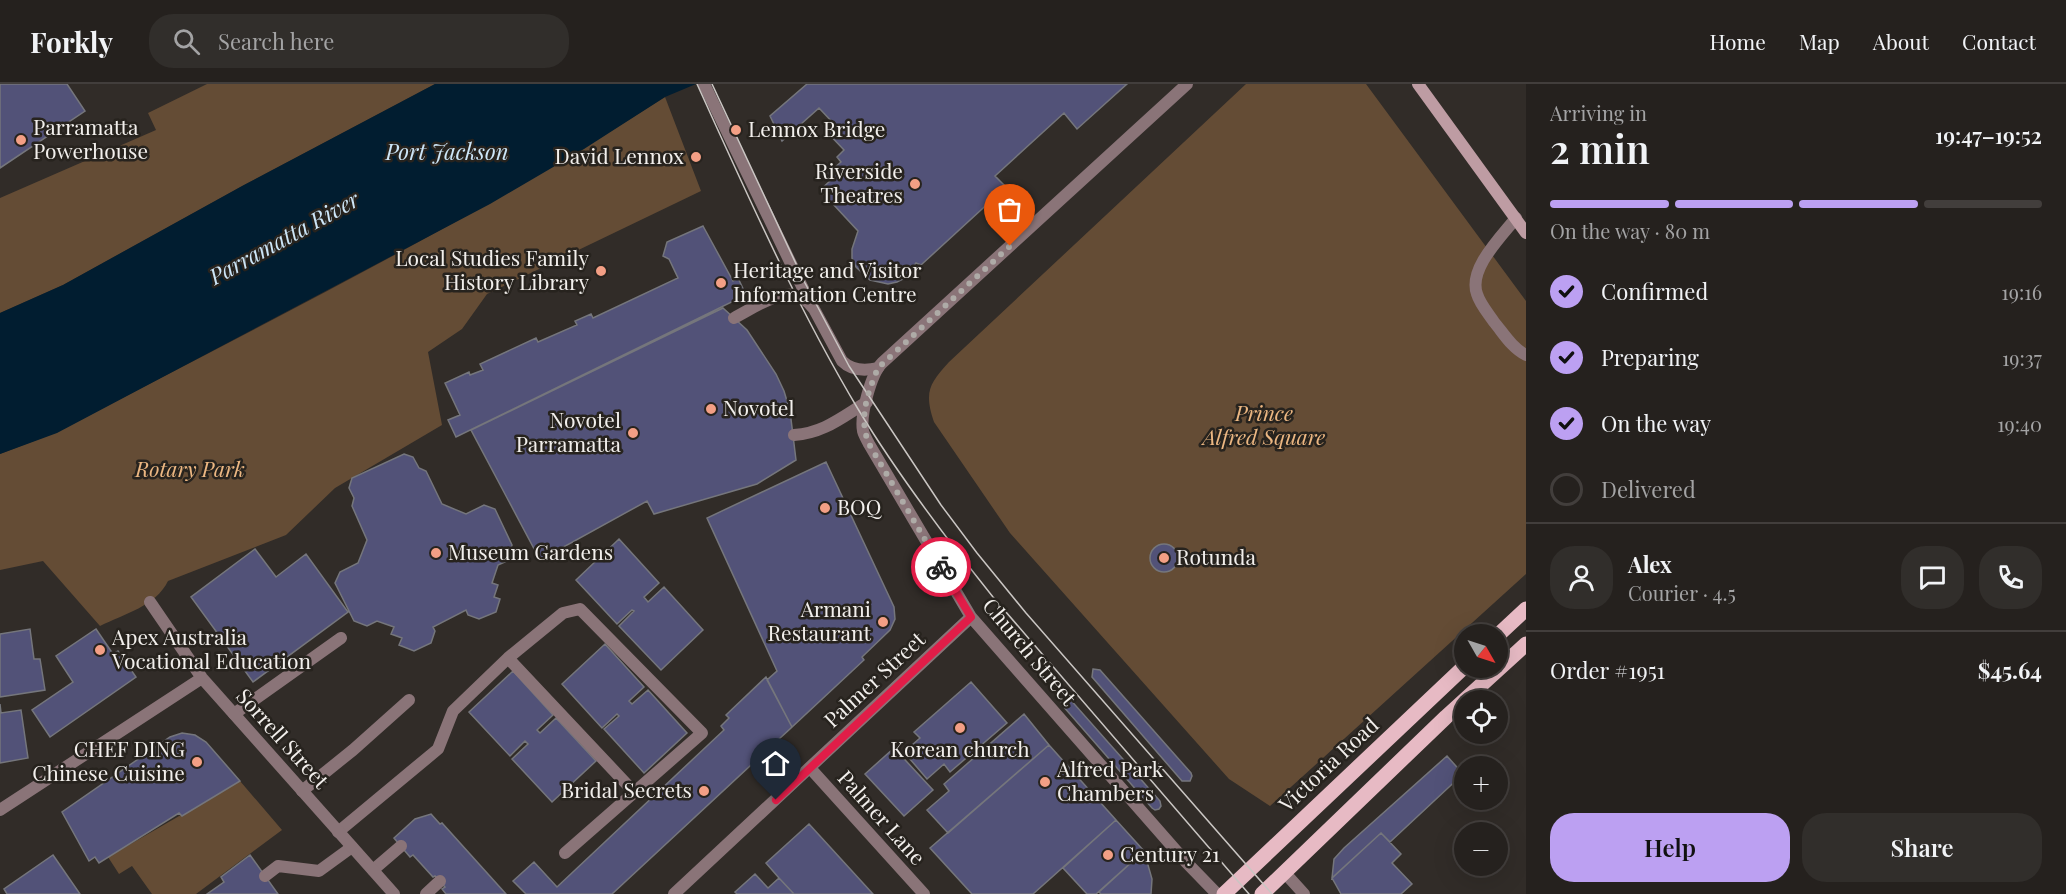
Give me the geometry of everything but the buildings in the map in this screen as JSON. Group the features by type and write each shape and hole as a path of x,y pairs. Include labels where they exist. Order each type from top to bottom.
{"main road":[{"path":"1508,626 1526,609"},
{"path":"1262,894 1446,717 1526,644"},
{"name":"Victoria Road","path":"1224,894 1454,676"}],"street":[{"path":"704,84 810,303 842,361 857,369 878,368 1186,84"},
{"path":"1418,84 1526,232"},
{"path":"1516,218 1484,260 1475,285 1482,305 1512,345 1526,355"},
{"path":"734,318 790,293 798,294 810,303"},
{"name":"Church Street","path":"878,368 863,420 864,432 971,617 1216,894"},
{"path":"794,435 821,430 867,402"},
{"name":"Sorrell Street","path":"150,602 202,678 373,870 390,893"},
{"path":"338,832 438,749 453,711 508,658 563,613 580,609 702,733 565,853"},
{"name":"Palmer Street","path":"674,894 971,617"},
{"path":"234,714 341,638"},
{"path":"508,658 634,792"},
{"path":"0,810 202,678"},
{"path":"302,791 353,750 409,700"},
{"name":"Palmer Lane","path":"810,768 924,894"},
{"path":"373,870 401,846"},
{"path":"265,876 278,866 320,871 352,848"},
{"path":"1285,873 1304,894"},
{"path":"426,894 440,881"}],"green space":[{"path":"207,84 435,84 244,185 63,285 0,313 0,198 156,130 148,113"},
{"name":"Prince Alfred Square","path":"1246,84 1366,84 1526,301 1526,574 1471,624 1454,624 1454,639 1270,806 1229,779 1010,533 934,422 929,403 930,389 949,362"},
{"name":"Rotary Park","path":"665,97 701,191 487,294 462,329 428,352 442,425 335,488 286,535 168,581 163,590 148,603 100,626 43,561 0,570 0,454 57,432 441,230"},
{"path":"240,781 282,830 196,894 152,894 132,866 119,874 108,857"}],"water":[{"name":"Port Jackson","path":"435,84 696,84 665,97 584,149 490,204 57,433 0,454 0,313 63,285 244,185"}],"tram line":[{"path":"697,84 773,249 814,330 835,370 889,458 993,597 1249,894"},
{"path":"712,84 805,283 849,366 941,505 1026,613 1272,894"}],"way so far":[{"path":"941,567 869,444 864,432 863,417 869,390 878,368 1010,246"}],"place":[{"name":"Lennox Bridge","path":"736,130"},
{"name":"Parramatta Powerhouse","path":"21,140"},
{"name":"David Lennox","path":"696,157"},
{"name":"Riverside Theatres","path":"915,184"},
{"name":"Local Studies Family History Library","path":"601,271"},
{"name":"Heritage and Visitor Information Centre","path":"721,283"},
{"name":"Novotel","path":"711,409"},
{"name":"Novotel Parramatta","path":"633,433"},
{"name":"BOQ","path":"825,508"},
{"name":"Museum Gardens","path":"436,553"},
{"name":"Rotunda","path":"1164,558"},
{"name":"Armani Restaurant","path":"883,622"},
{"name":"Apex Australia Vocational Education","path":"100,650"},
{"name":"Korean church","path":"960,728"},
{"name":"CHEF DING Chinese Cuisine","path":"197,762"},
{"name":"Alfred Park Chambers","path":"1045,782"},
{"name":"Bridal Secrets","path":"704,791"},
{"name":"Century 21","path":"1108,855"}],"route":[{"path":"776,800 971,617 941,567"}],"water label":[{"name":"Parramatta River","path":"284,238"}]}
